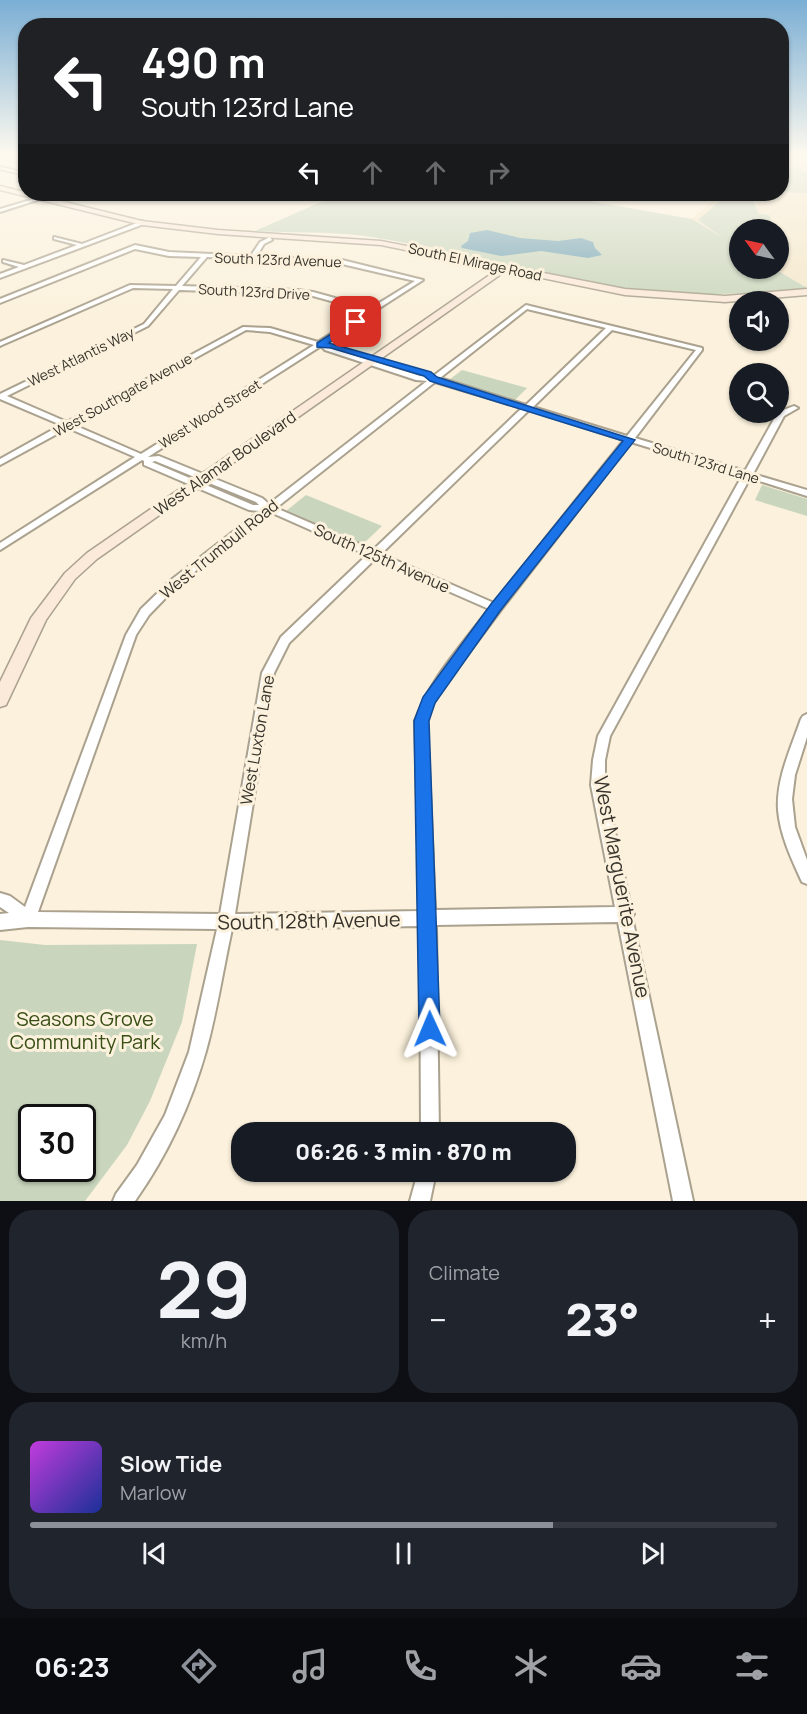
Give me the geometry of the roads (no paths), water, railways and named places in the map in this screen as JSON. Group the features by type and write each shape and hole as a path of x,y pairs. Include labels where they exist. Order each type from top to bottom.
{"main road":[{"name":"South El Mirage Road","path":"85,209 142,223 218,232 381,243 600,289 661,296 735,298 807,292"},
{"name":"South El Mirage Road","path":"142,223 154,228 197,235 370,245 583,291 632,298 729,303"},
{"name":"West Alamar Boulevard","path":"0,700 39,618 70,576 92,556 500,272"},
{"path":"789,300 807,298"}],"street":[{"path":"0,276 142,223"},
{"path":"56,238 82,245"},
{"path":"257,257 269,243 268,240"},
{"name":"South 123rd Avenue","path":"0,302 135,247 169,254 204,257 257,257 342,262 420,280"},
{"name":"West Atlantis Way","path":"0,396 146,325 204,257"},
{"path":"5,261 24,267"},
{"name":"West Wood Street","path":"0,547 146,459 323,346 420,280"},
{"name":"South 123rd Drive","path":"0,344 132,286 305,293 373,310"},
{"name":"West Trumbull Road","path":"28,919 137,624 159,596 526,307 611,327"},
{"path":"430,1122 428,919 422,721 428,701 439,684 700,349 611,327"},
{"name":"West Luxton Lane","path":"123,1201 144,1172 172,1120 188,1082 197,1052 226,922 268,673 285,640 611,327"},
{"name":"South 123rd Lane","path":"245,328 270,330 327,349 374,361 419,378 434,379 807,493"},
{"name":"West Southgate Avenue","path":"0,462 245,328"},
{"name":"South 125th Avenue","path":"0,396 146,459 147,463 198,481 252,508 268,508 496,608"},
{"name":"West Marguerite Avenue","path":"683,1201 598,785 598,760 604,736 747,475 781,414 794,408"},
{"path":"807,719 787,787 785,810 792,839 807,877"},
{"path":"0,900 5,901 28,919"},
{"name":"South 128th Avenue","path":"0,922 28,919 226,922 626,914"},
{"path":"420,1201 425,1182"}],"water":[{"path":"487,230 520,238 558,241 581,238 593,242 602,255 588,258 541,251 501,256 462,248 461,246 468,241 470,233"}],"park label":[{"name":"Seasons Grove Community Park","path":"85,1030"}]}
